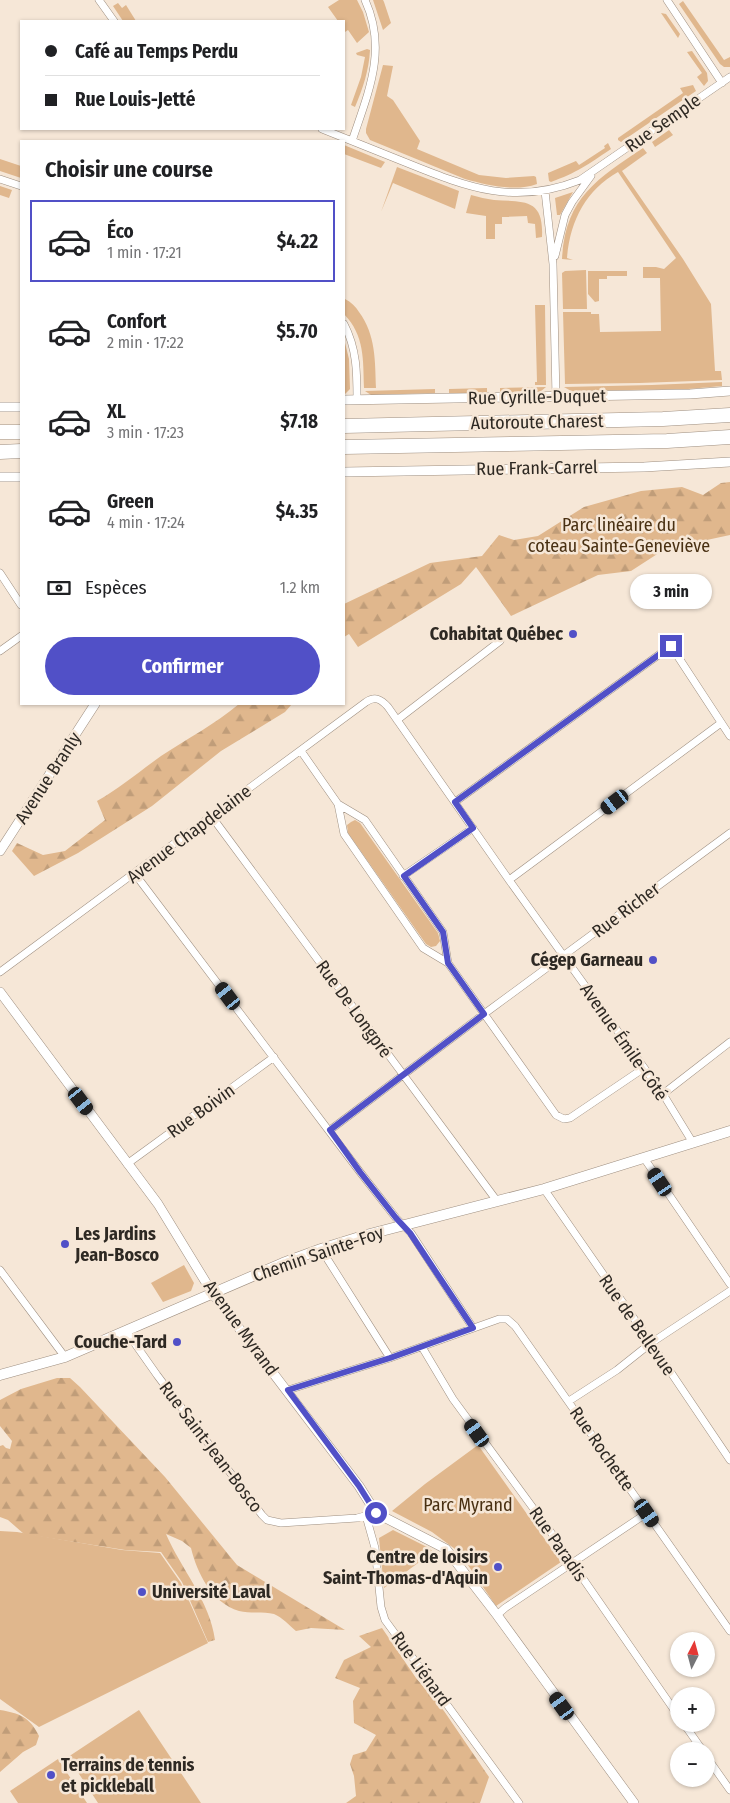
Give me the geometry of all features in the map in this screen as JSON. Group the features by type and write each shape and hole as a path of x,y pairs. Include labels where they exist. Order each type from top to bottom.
{"highway":[{"name":"Autoroute Charest","path":"345,426 663,420 730,415"},
{"path":"0,432 20,432"},
{"name":"Autoroute Charest","path":"345,447 667,441 730,437"},
{"path":"0,452 20,451"}],"main road":[{"name":"Chemin Sainte-Foy","path":"0,1375 65,1357 321,1249 544,1189 730,1131"}],"street":[{"path":"99,0 113,20"},
{"path":"352,141 370,87 376,61 375,31 365,0"},
{"path":"667,0 722,82"},
{"name":"Rue Semple","path":"556,397 553,264 545,191 562,188 580,180 730,77"},
{"path":"324,130 449,180 481,190 524,194 545,191"},
{"name":"Rue Semple","path":"553,264 565,214 596,170"},
{"path":"0,179 20,186"},
{"path":"345,326 354,348 357,400"},
{"name":"Rue Cyrille-Duquet","path":"345,400 730,392"},
{"path":"0,407 20,407"},
{"name":"Rue Frank-Carrel","path":"345,472 644,467 730,462"},
{"path":"0,477 20,477"},
{"path":"0,573 20,603"},
{"path":"0,650 20,637"},
{"path":"397,720 500,641"},
{"path":"455,802 671,646 730,736"},
{"name":"Avenue Émile-Côté","path":"379,699 397,720 663,1094 693,1143"},
{"name":"Avenue Chapdelaine","path":"0,972 370,700 379,699"},
{"name":"Avenue Branly","path":"0,851 81,726 91,705"},
{"path":"509,880 721,723"},
{"path":"301,751 338,804 344,834 423,948 448,963 556,1115 564,1119 570,1118 644,1068"},
{"path":"338,804 365,820 443,932 448,963"},
{"name":"Rue De Longpré","path":"212,817 497,1201"},
{"path":"404,876 473,828"},
{"name":"Rue Richer","path":"330,1130 730,833"},
{"path":"135,874 360,1172 410,1233 473,1328 390,1358 288,1390"},
{"name":"Avenue Myrand","path":"0,992 158,1204 213,1294 288,1390 359,1486 376,1513"},
{"path":"663,1094 730,1042"},
{"name":"Rue Boivin","path":"127,1164 274,1057"},
{"path":"644,1158 730,1284"},
{"name":"Rue de Bellevue","path":"544,1189 730,1460"},
{"path":"321,1249 390,1358"},
{"path":"0,1270 65,1357"},
{"path":"569,1402 617,1370 651,1343 730,1291"},
{"name":"Rue Rochette","path":"473,1328 499,1319 507,1319 515,1326 730,1631"},
{"name":"Rue Saint-Jean-Bosco","path":"126,1332 156,1375 267,1520 281,1523 366,1516 376,1513"},
{"name":"Rue Paradis","path":"422,1346 452,1399 571,1562 670,1704"},
{"path":"376,1513 446,1549 497,1615 634,1803"},
{"path":"497,1615 571,1562 647,1513"},
{"name":"Rue Liénard","path":"366,1516 375,1548 381,1607 385,1620 519,1803"},
{"path":"715,1769 730,1790"}],"green space":[{"path":"339,0 357,0 369,32 357,43 348,30 345,32 345,20 337,20 328,7"},
{"path":"373,0 383,0 391,23 383,30"},
{"path":"683,1 724,60 730,57 730,67 724,67 720,64 679,4"},
{"path":"118,3 122,8 126,5 135,20 122,20 113,6"},
{"path":"661,13 666,14 680,34 678,38"},
{"path":"367,49 370,50 367,72 355,107 351,105 361,77 365,57 356,53"},
{"path":"692,51 707,73 708,81 704,86 697,77 702,73 687,52"},
{"path":"383,65 393,66 387,96 393,100 420,141 417,149 479,175 506,178 534,176 536,177 537,184 510,188 465,179 370,140 366,129"},
{"path":"693,85 696,91 621,142 618,140 618,138 683,93 680,88"},
{"path":"669,130 673,135 655,147 652,142"},
{"path":"608,143 611,149 596,159 568,175 551,182 549,181 548,173 576,161 579,165 605,148 604,146"},
{"path":"345,145 385,162 381,168 345,154"},
{"path":"643,148 647,153 622,171 683,259 711,304 715,371 721,371 722,380 565,384 563,312 591,312 591,314 599,314 600,332 661,331 660,278 643,278 643,267 664,269 676,258 618,172 607,179 589,197 576,219 572,231 567,258 573,260 562,259 564,238 569,220 586,192 611,170"},
{"path":"0,159 20,166 20,178 0,171"},
{"path":"397,167 459,191 455,209 393,183 381,212"},
{"path":"0,186 12,190 9,198 0,195"},
{"path":"573,192 560,215 557,215 555,198"},
{"path":"471,195 491,200 523,202 530,205 540,215 542,237 536,238 535,224 528,223 527,216 502,217 502,224 495,224 495,239 486,239 486,216 466,213"},
{"path":"586,270 587,309 563,309 562,273 565,271"},
{"path":"588,271 627,271 627,276 607,276 607,279 599,279 599,301 595,302 588,294"},
{"path":"345,299 356,308 369,330 374,348 376,388 364,388 362,349 351,322 345,315"},
{"path":"535,305 545,305 546,385 535,385 535,382 537,382"},
{"path":"345,343 349,359 350,389 345,394"},
{"path":"722,382 722,386 688,389 571,391 564,387 652,385"},
{"path":"546,387 540,392 500,392 500,388"},
{"path":"487,388 487,393 449,393 449,389"},
{"path":"435,389 435,393 371,395 365,391"},
{"name":"Parc linéaire du coteau Sainte-Geneviève","path":"730,482 730,535 665,549 631,571 598,575 511,616 476,567 461,584 358,647 349,634 345,636 345,604 430,563 482,556 499,535 514,540 538,536 584,507 641,491 682,487 703,495 721,483"},
{"path":"238,705 291,705 285,712 221,751 152,806 78,853 34,876 12,851 17,843 43,855 65,851 105,820 97,801 161,756"},
{"path":"355,820 360,823 438,933 440,941 436,946 431,947 426,944 348,833 347,825"},
{"path":"184,1265 194,1283 191,1291 163,1302 151,1283"},
{"path":"57,1378 70,1378 80,1387 165,1477 237,1565 345,1630 311,1628 296,1631 283,1619 274,1614 243,1612 229,1607 207,1586 197,1567 191,1548 182,1541 166,1534 207,1612 215,1640 208,1642 182,1582 161,1552 125,1550 24,1534 8,1520 0,1517 0,1446 3,1445 10,1449 12,1441 0,1426 0,1400 21,1389"},
{"name":"Parc Myrand","path":"478,1445 561,1562 496,1606 459,1552 432,1532 392,1511"},
{"path":"393,1530 429,1548 433,1552 384,1588 379,1538"},
{"path":"0,1531 17,1532 122,1550 160,1553 181,1583 208,1643 39,1727 0,1699"},
{"path":"382,1628 416,1678 444,1711 489,1777 480,1803 346,1803 356,1796 354,1776 350,1764 353,1755 366,1751 376,1735 354,1723 353,1701 360,1688 335,1678 344,1660 371,1647 359,1636"},
{"path":"0,1710 13,1713 28,1720 39,1736 36,1745 23,1752 0,1772"},
{"path":"139,1710 201,1803 98,1803 68,1757"},
{"name":"Terrains de tennis et pickleball","path":"58,1759 87,1803 18,1803 10,1791"}],"place":[{"name":"Cohabitat Québec","path":"573,634"},
{"name":"Cégep Garneau","path":"653,960"},
{"name":"Les Jardins Jean-Bosco","path":"65,1244"},
{"name":"Couche-Tard","path":"177,1342"},
{"name":"Centre de loisirs Saint-Thomas-d'Aquin","path":"498,1567"},
{"name":"Université Laval","path":"142,1592"},
{"name":"Terrains de tennis et pickleball","path":"51,1775"}],"route":[{"path":"376,1513 359,1486 288,1390 390,1358 473,1328 410,1233 360,1172 330,1130 484,1014 448,963 443,932 404,876 473,828 455,802 671,646"}]}
